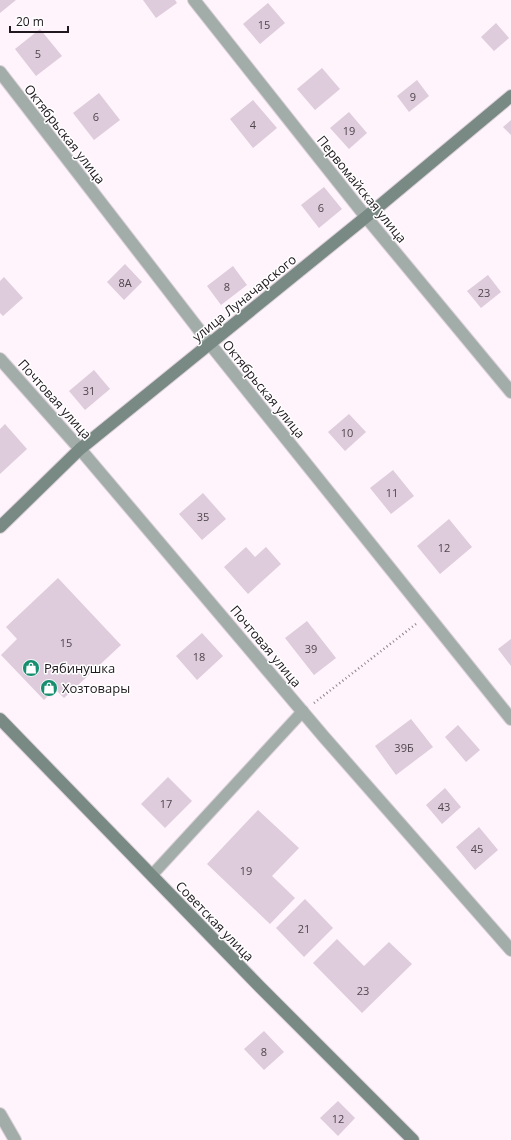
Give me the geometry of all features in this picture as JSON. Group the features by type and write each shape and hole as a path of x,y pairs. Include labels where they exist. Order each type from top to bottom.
{"street":[{"name":"Первомайская улица","path":"194,0 366,217 511,392"},
{"name":"Октябрьская улица","path":"0,72 210,344 511,719"},
{"name":"улица Луначарского","path":"0,527 80,449 366,217 511,96"},
{"name":"Почтовая улица","path":"0,358 80,449 302,711 511,950"},
{"name":"Советская улица","path":"0,719 260,987 413,1140"},
{"path":"0,1114 15,1140"}],"lane":[{"path":"152,875 302,711"}],"path":[{"path":"302,711 428,616"}],"building":[{"path":"0,0 16,0 0,13"},
{"path":"143,0 175,0 177,3 156,18"},
{"path":"268,3 285,23 260,44 243,24"},
{"path":"496,23 509,38 494,51 481,37"},
{"path":"40,29 62,56 36,76 15,49"},
{"path":"322,68 340,89 315,110 297,89"},
{"path":"417,80 429,96 409,112 397,96"},
{"path":"99,93 120,120 94,140 73,113"},
{"path":"253,100 277,128 253,148 230,119"},
{"path":"349,112 367,133 349,149 330,128"},
{"path":"511,120 511,135 503,127"},
{"path":"324,187 342,209 319,228 301,205"},
{"path":"125,264 142,282 124,300 107,282"},
{"path":"233,266 247,285 221,305 207,286"},
{"path":"488,275 501,292 481,308 467,291"},
{"path":"4,277 23,298 3,316 0,313 0,281"},
{"path":"94,370 110,389 85,410 69,391"},
{"path":"349,414 366,432 345,451 328,432"},
{"path":"5,424 27,449 0,474 0,429"},
{"path":"393,470 414,496 391,514 370,488"},
{"path":"203,493 226,519 202,540 179,514"},
{"path":"449,519 472,547 440,574 417,546"},
{"path":"246,547 255,557 266,547 281,564 248,594 224,567"},
{"path":"58,578 121,645 64,698 55,689 44,700 1,655 17,639 6,627"},
{"path":"307,621 336,658 314,675 285,638"},
{"path":"202,633 223,656 197,680 176,656"},
{"path":"511,639 511,666 498,649"},
{"path":"411,719 433,747 396,775 375,746"},
{"path":"458,725 480,750 466,762 445,737"},
{"path":"168,777 192,801 165,828 141,804"},
{"path":"445,788 461,807 442,824 426,805"},
{"path":"258,810 299,848 272,876 295,898 270,924 207,864"},
{"path":"479,827 498,850 475,870 456,847"},
{"path":"305,899 333,928 304,957 276,928"},
{"path":"337,939 364,966 389,942 412,964 362,1013 313,963"},
{"path":"264,1031 284,1052 264,1070 244,1049"},
{"path":"338,1101 355,1118 338,1136 320,1118"}],"place":[{"name":"Рябинушка","path":"31,668"},
{"name":"Хозтовары","path":"49,688"}]}
